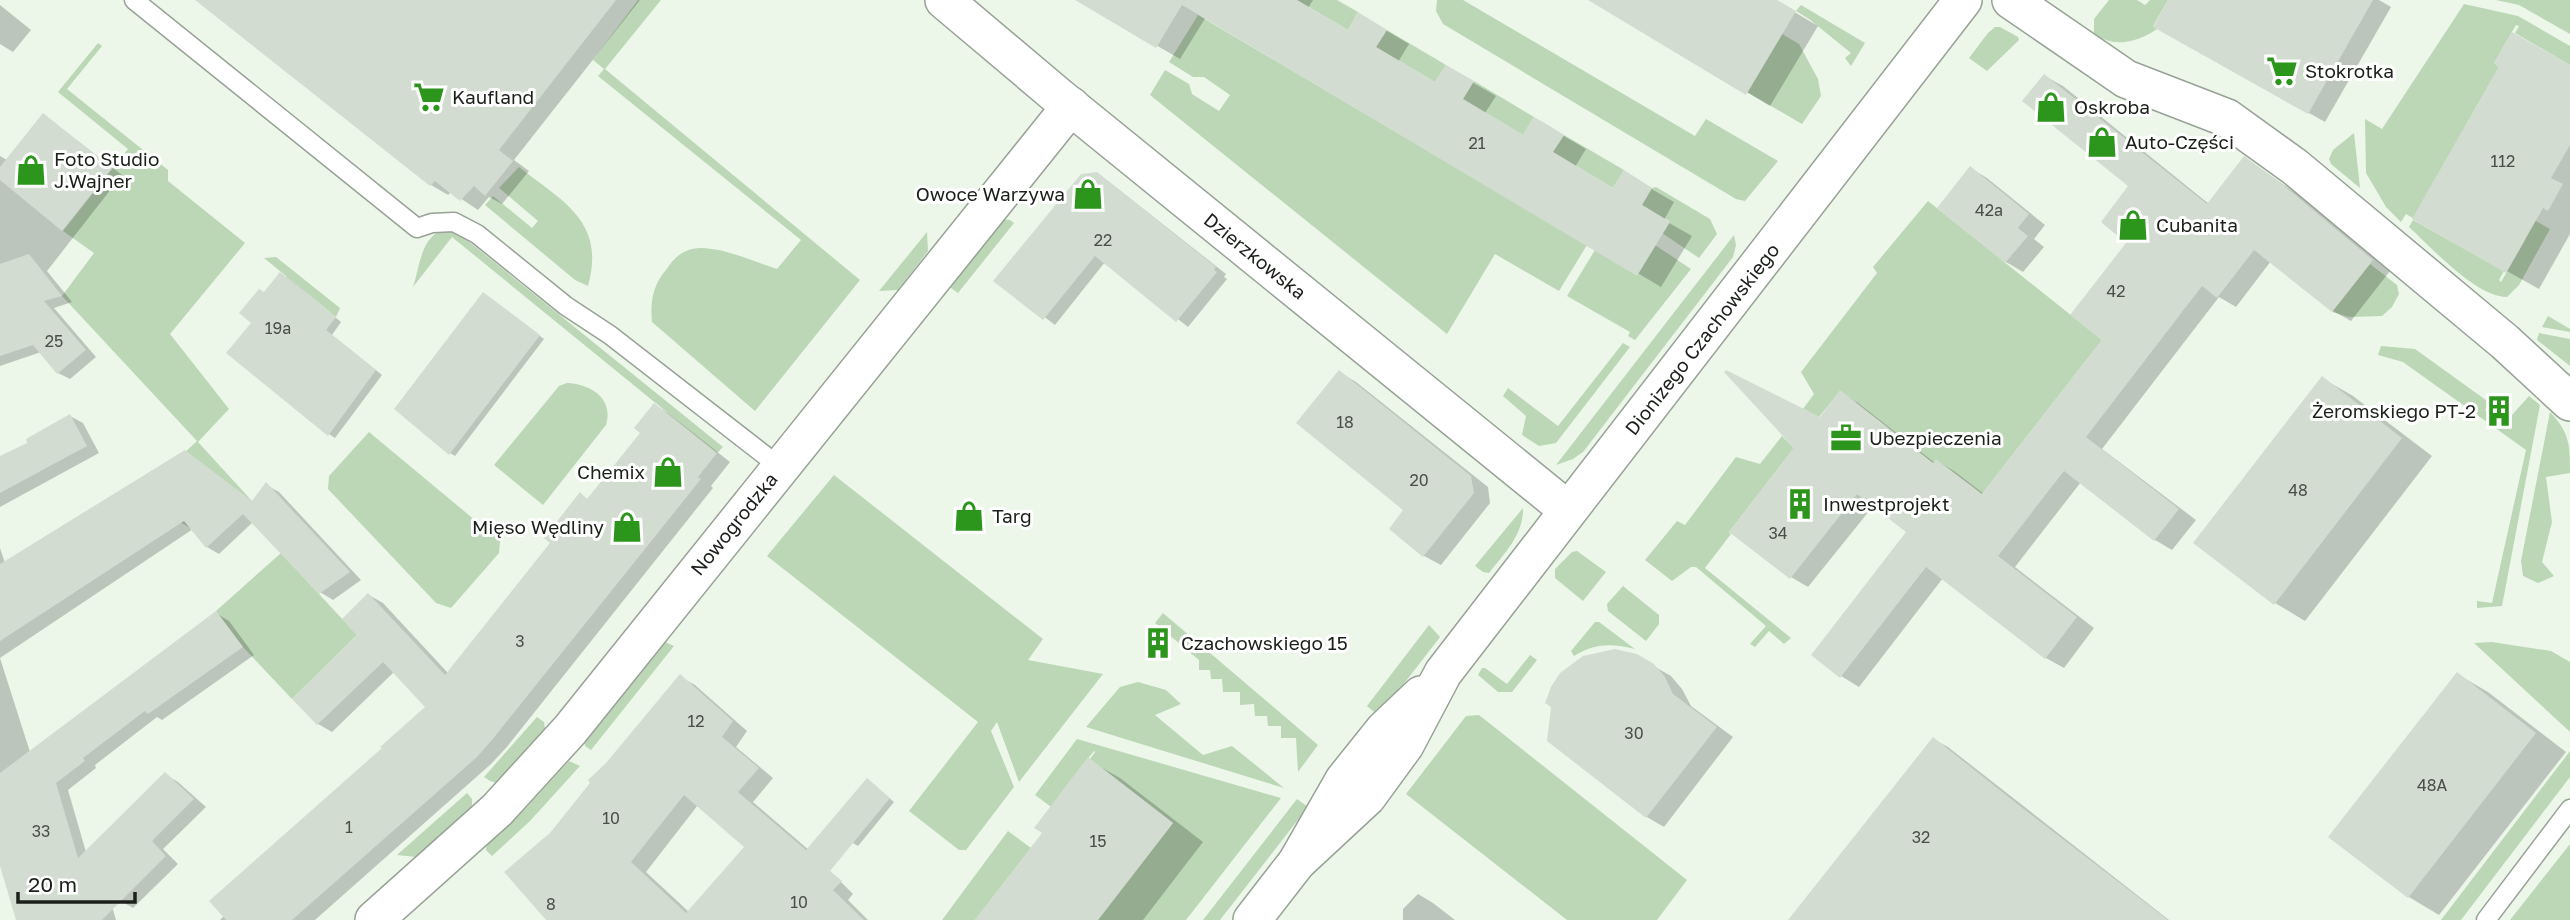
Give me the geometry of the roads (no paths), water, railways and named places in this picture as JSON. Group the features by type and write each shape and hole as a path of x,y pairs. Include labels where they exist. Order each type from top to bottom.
{"street":[{"name":"Dzierzkowska","path":"944,0 1568,510"},
{"name":"Dionizego Czachowskiego","path":"1252,920 1297,862 1367,796 1405,745 1440,678 1963,0"},
{"path":"2011,0 2126,79 2227,118 2240,126 2295,166 2505,342 2570,402"},
{"name":"Nowogrodzka","path":"374,920 497,810 570,730 1071,106"}],"lane":[{"path":"134,0 417,228 432,223 454,222 477,234 566,306 610,335 780,467"},
{"path":"2486,920 2570,809"}],"place":[{"name":"Stokrotka","path":"2282,71"},
{"name":"Kaufland","path":"429,97"},
{"name":"Oskroba","path":"2051,107"},
{"name":"Auto-Części","path":"2102,142"},
{"name":"Foto Studio J.Wajner","path":"31,170"},
{"name":"Owoce Warzywa","path":"1088,194"},
{"name":"Cubanita","path":"2133,225"},
{"name":"Żeromskiego PT-2","path":"2499,411"},
{"name":"Ubezpieczenia","path":"1846,438"},
{"name":"Chemix","path":"668,472"},
{"name":"Inwestprojekt","path":"1800,504"},
{"name":"Targ","path":"969,516"},
{"name":"Mięso Wędliny","path":"627,527"},
{"name":"Czachowskiego 15","path":"1158,643"}]}
